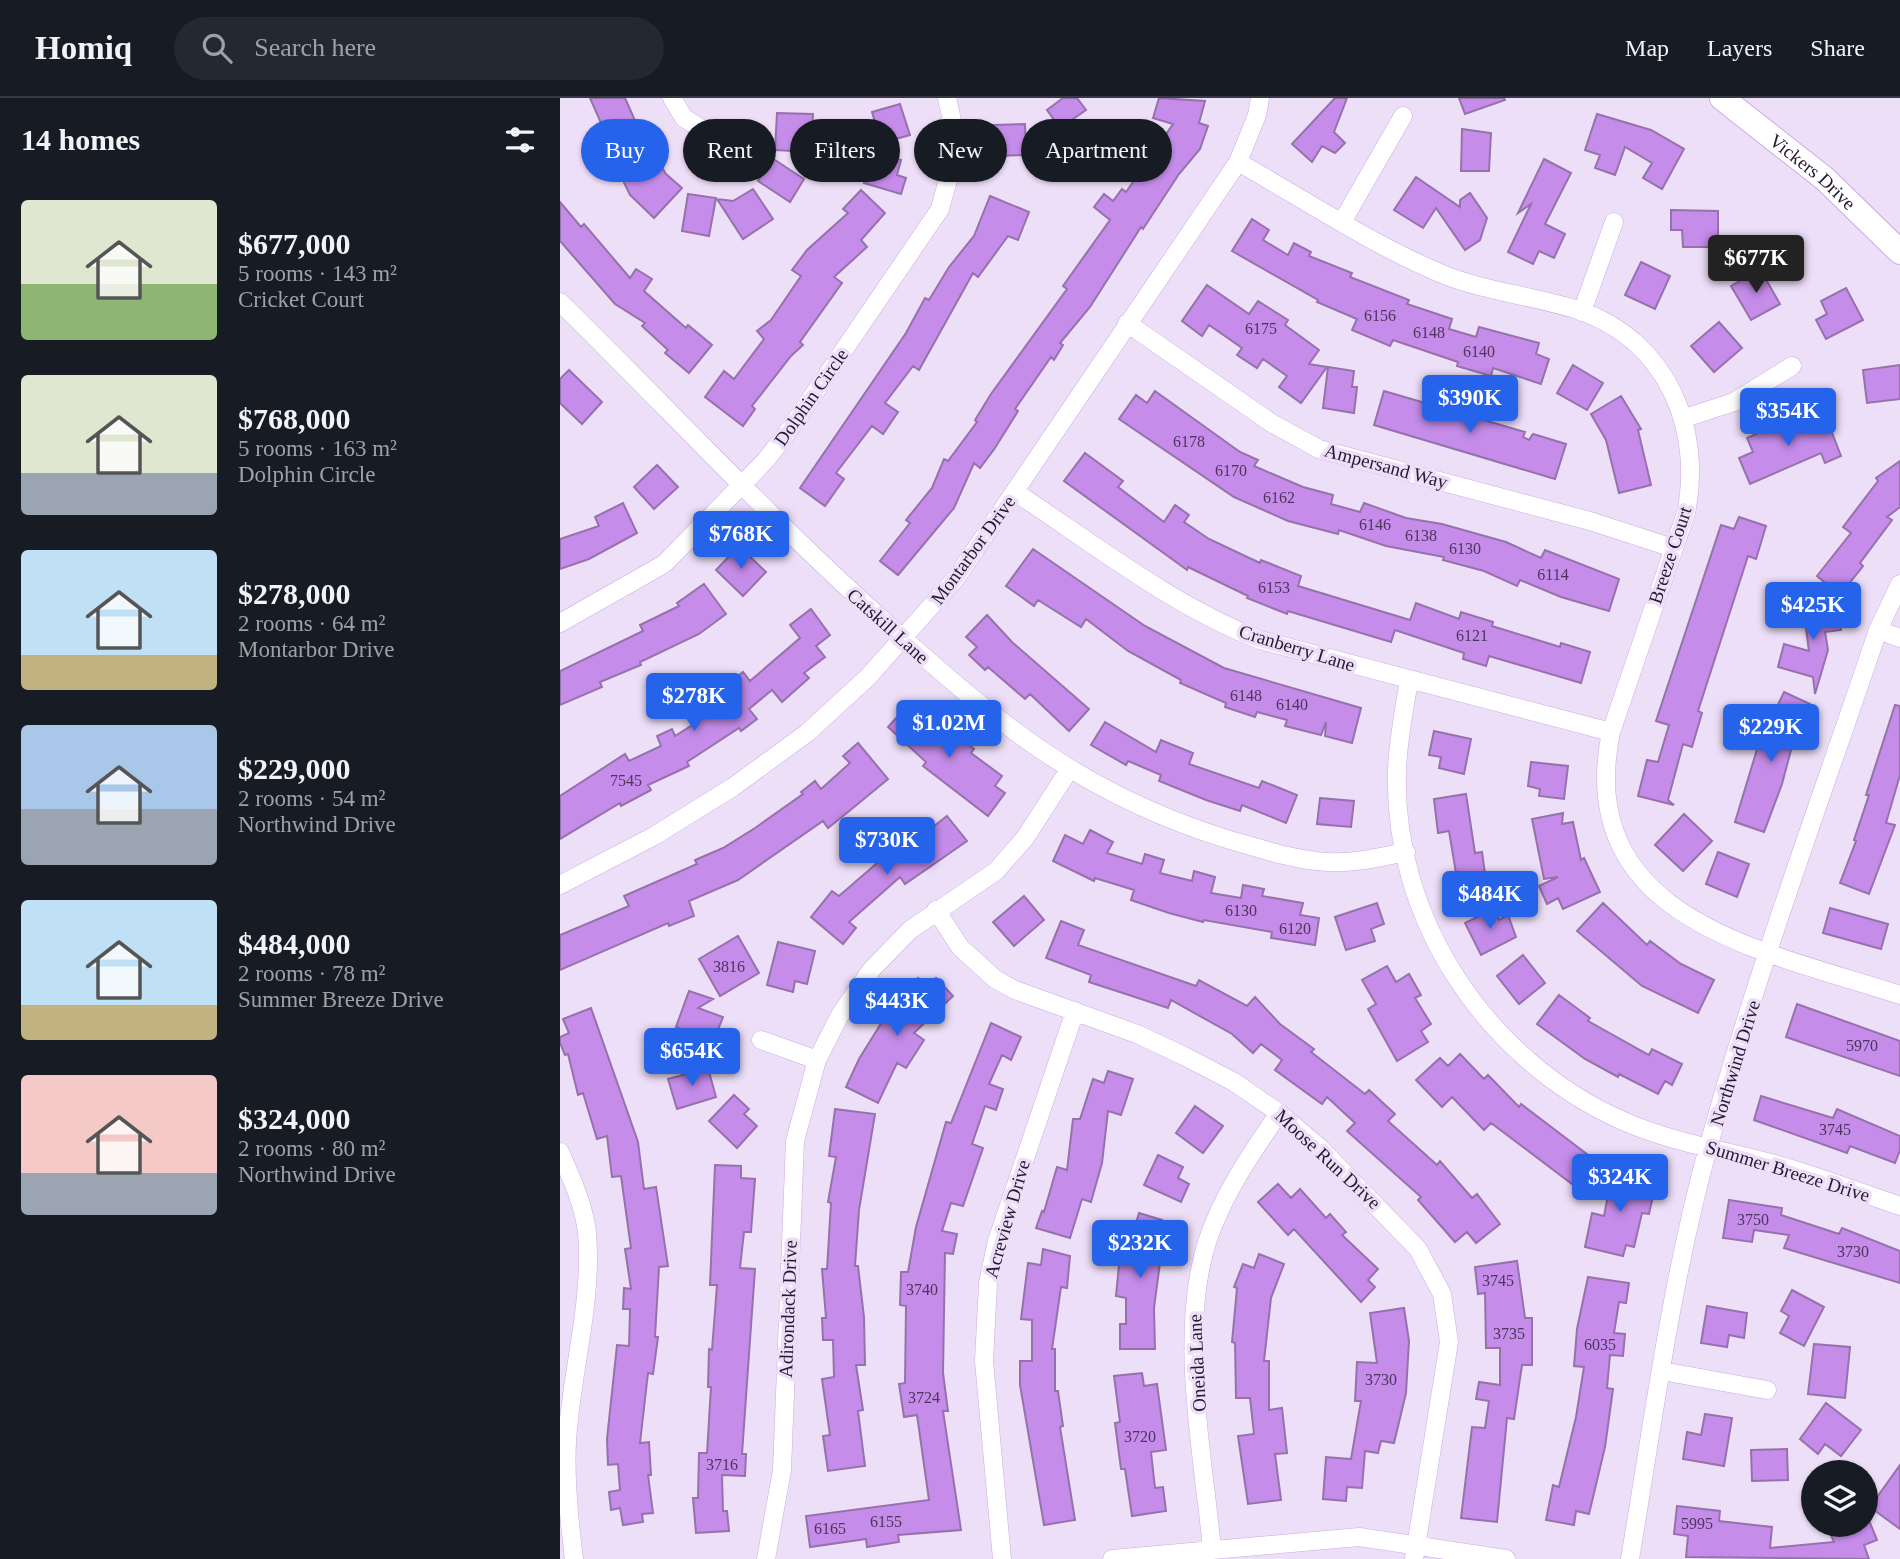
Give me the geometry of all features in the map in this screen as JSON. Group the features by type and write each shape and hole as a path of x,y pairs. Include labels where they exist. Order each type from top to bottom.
{"main road":[{"name":"Vickers Drive","path":"1722,98 1825,179 1895,240"}],"street":[{"path":"672,98 686,119"},
{"name":"Dolphin Circle","path":"560,622 664,564 741,485 792,426 940,208 954,158 955,134 947,98"},
{"name":"Montarbor Drive","path":"560,885 654,836 769,761 838,706 903,638 956,578 1238,162 1257,114 1260,98"},
{"path":"1342,222 1403,116"},
{"name":"Breeze Court","path":"1238,162 1342,222 1446,275 1583,312 1626,337 1646,354 1667,384 1685,418 1692,452 1692,484 1686,513 1611,732 1606,754 1608,801 1625,856 1640,878 1660,899 1683,916 1708,929 1900,995"},
{"path":"1583,312 1614,222"},
{"name":"Catskill Lane","path":"562,308 822,566 987,713 1069,770 1168,820 1289,856 1329,863 1406,852"},
{"name":"Ampersand Way","path":"1128,323 1273,424 1319,449 1590,522 1673,548"},
{"path":"1685,418 1734,402 1792,366"},
{"name":"Cranberry Lane","path":"1015,492 1166,592 1229,628 1260,640 1409,681 1611,732"},
{"name":"Northwind Drive","path":"1630,1559 1690,1221 1709,1147 1770,952 1878,630 1900,584"},
{"path":"1878,630 1900,638"},
{"name":"Summer Breeze Drive","path":"1409,681 1397,770 1406,852 1422,913 1438,948 1461,985 1510,1045 1539,1071 1595,1108 1657,1133 1794,1170 1900,1206"},
{"name":"Adirondack Drive","path":"766,1559 782,1470 795,1141 817,1060 840,1015 890,948 936,910 996,872 1025,838 1069,770"},
{"name":"Moose Run Drive","path":"936,910 960,947 995,979 1014,990 1075,1011 1184,1056 1279,1112 1319,1147 1418,1249 1442,1294 1449,1342 1416,1552"},
{"name":"Acreview Drive","path":"1002,1559 984,1361 988,1283 997,1241 1075,1011"},
{"path":"761,1040 817,1060"},
{"name":"Oneida Lane","path":"1212,1549 1194,1361 1194,1302 1207,1242 1219,1213 1234,1181 1279,1112"},
{"path":"560,1152 583,1213 587,1233 568,1369 566,1478 574,1559"},
{"path":"1662,1371 1767,1390"},
{"path":"1112,1559 1359,1537 1416,1552 1506,1559"}],"building":[{"path":"590,98 625,98 634,119 599,119"},
{"path":"1063,98 1077,98 1086,110 1073,119 1054,119 1047,110"},
{"path":"1159,98 1205,101 1199,123 1208,126 1200,149 1179,174 1143,229 1141,227 1090,307 1060,343 1063,345 1054,360 1051,357 1015,409 1018,411 995,448 980,468 974,463 954,508 898,575 880,561 910,523 906,520 932,488 944,459 948,461 977,422 975,420 991,394 1067,289 1063,286 1110,220 1094,207 1104,194 1113,201 1122,189 1126,192 1133,182 1172,182 1172,119 1153,118"},
{"path":"1335,98 1347,98 1334,132 1345,143 1335,153 1322,146 1312,162 1292,144"},
{"path":"1459,98 1504,98 1505,100 1465,114"},
{"path":"900,104 910,135 900,138 900,119 874,119 872,112"},
{"path":"777,113 813,114 813,119 790,119 790,151 776,150"},
{"path":"1597,114 1651,130 1684,149 1662,189 1643,178 1652,163 1625,147 1615,175 1595,168 1600,155 1585,150"},
{"path":"1021,124 1021,155 1007,156 1007,125"},
{"path":"1462,129 1491,133 1489,171 1461,171"},
{"path":"1544,159 1571,173 1545,224 1565,234 1554,258 1539,251 1533,264 1508,252 1531,204 1518,213"},
{"path":"776,161 790,170 790,182 802,182 790,202 760,182 776,182"},
{"path":"900,176 906,178 901,194 864,183 900,182"},
{"path":"669,177 682,188 654,218 630,195 624,182 669,182"},
{"path":"1416,177 1460,207 1460,200 1470,193 1487,218 1480,240 1465,250 1436,208 1423,228 1394,210"},
{"path":"753,189 773,219 743,239 717,199 733,201"},
{"path":"861,190 885,213 861,240 867,247 834,277 842,283 800,342 803,345 791,356 752,406 755,409 743,426 705,397 724,371 734,379 764,339 757,331 771,320 801,276 792,270 807,250 848,213 843,209"},
{"path":"688,194 716,198 709,236 682,231"},
{"path":"990,196 1029,212 1018,240 1008,236 978,277 973,273 919,370 913,366 885,403 898,412 883,434 872,426 836,473 844,479 825,506 800,488 906,333 925,298 929,300 949,267 974,236"},
{"path":"560,202 581,227 584,224 630,278 636,269 652,279 644,291 686,328 688,325 712,345 689,373 665,353 668,350 642,326 645,323 615,304 560,241"},
{"path":"1671,210 1718,211 1718,247 1683,247 1682,230 1671,230"},
{"path":"1252,219 1269,230 1263,240 1288,255 1294,243 1311,252 1309,256 1352,273 1350,277 1409,300 1407,304 1452,319 1449,329 1476,337 1479,327 1539,343 1536,354 1549,359 1541,384 1493,368 1491,376 1457,366 1458,362 1393,340 1390,346 1352,330 1357,319 1317,302 1318,300 1232,251"},
{"path":"1641,262 1670,276 1655,309 1625,295"},
{"path":"1760,269 1780,304 1751,320 1731,286"},
{"path":"1207,285 1249,314 1258,301 1288,320 1285,325 1319,350 1309,364 1327,367 1301,403 1279,387 1287,376 1263,359 1257,368 1237,355 1242,348 1209,325 1202,336 1182,321"},
{"path":"1846,288 1863,320 1826,339 1816,320 1827,314 1821,301"},
{"path":"1719,322 1742,348 1714,372 1691,346"},
{"path":"1573,365 1603,383 1587,410 1557,393"},
{"path":"1900,365 1900,399 1867,403 1863,370"},
{"path":"1328,367 1354,371 1352,387 1357,387 1354,413 1323,408"},
{"path":"569,370 602,402 582,424 560,403 560,379"},
{"path":"1155,391 1240,452 1258,460 1254,466 1303,487 1333,495 1331,504 1360,512 1364,503 1406,518 1442,524 1506,542 1541,558 1545,550 1619,579 1609,611 1561,597 1520,580 1517,586 1484,571 1443,560 1444,557 1386,546 1339,530 1338,534 1288,521 1234,497 1119,419 1136,395 1147,403"},
{"path":"1384,391 1525,432 1523,437 1529,440 1533,434 1566,444 1555,479 1374,425"},
{"path":"1621,396 1641,429 1638,430 1651,485 1619,493 1606,440 1591,414"},
{"path":"1812,416 1816,425 1827,420 1841,456 1825,463 1821,453 1750,484 1739,458 1753,452 1747,438 1769,428 1771,432"},
{"path":"1085,453 1123,481 1118,487 1164,522 1175,505 1189,515 1184,522 1209,539 1260,563 1261,560 1301,576 1298,586 1410,620 1416,603 1459,619 1461,612 1493,622 1492,626 1560,647 1561,643 1590,652 1581,683 1489,656 1486,666 1463,659 1464,653 1395,630 1391,642 1288,611 1287,614 1247,598 1248,596 1188,567 1187,570 1064,481"},
{"path":"1900,461 1900,507 1887,517 1892,520 1860,563 1863,566 1840,595 1817,576 1851,533 1843,527 1878,481 1876,478"},
{"path":"657,465 678,487 654,509 634,487"},
{"path":"623,503 637,533 589,559 560,569 560,539 599,526 595,517"},
{"path":"1739,517 1766,526 1756,559 1748,556 1698,711 1702,713 1692,747 1683,744 1668,800 1674,805 1638,796 1647,760 1658,762 1669,725 1656,721 1721,525 1734,529"},
{"path":"739,546 766,572 743,596 716,570"},
{"path":"1033,549 1145,626 1224,668 1361,708 1352,743 1325,736 1326,722 1321,735 1285,726 1287,720 1257,712 1255,717 1225,707 1226,703 1180,683 1181,680 1128,651 1086,619 1081,627 1038,600 1034,606 1006,586"},
{"path":"704,584 726,614 699,634 640,662 641,665 600,682 602,687 560,705 560,671 643,631 640,625 679,606 677,603"},
{"path":"1837,601 1841,630 1825,632 1828,650 1815,694 1813,677 1778,667 1784,644 1809,651 1803,606"},
{"path":"811,609 830,635 816,646 825,657 804,673 809,678 782,702 772,690 749,709 757,719 741,731 739,728 687,762 689,766 648,785 651,790 621,806 620,803 560,839 560,796 625,754 629,761 661,746 657,736 672,729 675,736 733,699 724,687 743,672 750,681 800,638 790,625"},
{"path":"987,615 1012,642 1089,709 1069,731 1030,694 1025,699 988,667 985,670 969,655 977,647 966,637"},
{"path":"1784,692 1810,704 1788,749 1791,750 1782,784 1764,832 1735,822 1758,746"},
{"path":"911,702 934,722 929,728 952,746 958,737 974,749 971,753 1002,776 995,786 1005,793 988,816 923,766 926,762 888,727"},
{"path":"1895,705 1900,706 1900,775 1886,823 1895,825 1869,894 1840,883 1856,841 1854,840 1869,795 1866,795"},
{"path":"1105,722 1156,752 1161,740 1193,753 1189,764 1259,788 1262,781 1297,795 1286,823 1242,805 1240,811 1206,800 1159,781 1161,775 1128,761 1126,765 1091,745"},
{"path":"1434,731 1471,739 1464,774 1439,768 1441,757 1429,755"},
{"path":"858,743 888,779 828,828 823,821 738,880 689,901 694,916 669,926 668,923 560,970 560,935 629,906 624,896 697,864 695,860 723,848 755,828 803,794 801,792 815,781 821,789 850,763 843,756"},
{"path":"1531,762 1568,766 1564,799 1539,796 1540,789 1528,786"},
{"path":"1466,794 1475,853 1482,852 1487,888 1450,894 1447,874 1456,873 1449,831 1438,833 1434,799"},
{"path":"1320,798 1354,801 1351,827 1317,824"},
{"path":"1563,813 1562,824 1573,822 1581,860 1584,858 1600,892 1563,909 1558,898 1547,904 1539,886 1558,877 1544,879 1532,819"},
{"path":"1684,814 1712,841 1683,871 1655,845"},
{"path":"947,816 967,841 905,884 900,877 849,922 856,928 843,944 811,917 832,891 839,896 884,857 913,838 915,841"},
{"path":"1090,830 1113,842 1107,853 1142,864 1145,854 1164,860 1160,873 1192,881 1194,871 1215,877 1211,893 1241,898 1243,885 1264,889 1262,896 1303,903 1300,915 1319,918 1315,945 1271,938 1272,932 1204,920 1203,922 1169,913 1131,900 1134,890 1095,878 1094,881 1053,861 1065,835 1083,844"},
{"path":"1718,852 1749,864 1737,897 1706,884"},
{"path":"1024,896 1044,920 1014,946 993,922"},
{"path":"1377,903 1384,924 1371,929 1375,941 1346,950 1335,917"},
{"path":"1603,903 1647,945 1650,941 1681,964 1714,980 1698,1013 1642,986 1577,931"},
{"path":"1830,908 1888,924 1881,949 1823,933"},
{"path":"1494,909 1499,920 1508,915 1516,937 1481,955 1465,923"},
{"path":"1061,921 1084,930 1078,945 1196,986 1199,980 1247,1006 1255,997 1280,1024 1314,1049 1311,1052 1365,1094 1369,1090 1395,1114 1388,1121 1437,1165 1440,1161 1472,1198 1477,1194 1500,1224 1476,1243 1467,1232 1455,1242 1418,1200 1421,1197 1347,1131 1355,1123 1327,1097 1322,1104 1275,1070 1282,1060 1261,1044 1253,1053 1232,1034 1171,1000 1168,1008 1089,982 1091,975 1046,958"},
{"path":"738,936 759,973 720,996 699,959"},
{"path":"778,942 815,951 807,984 795,981 793,992 767,985"},
{"path":"1523,955 1545,983 1519,1004 1497,976"},
{"path":"1387,966 1396,982 1409,974 1421,995 1415,998 1431,1024 1421,1031 1428,1042 1397,1061 1368,1009 1376,1004 1362,980"},
{"path":"918,978 927,987 936,978 953,996 914,1033 924,1040 906,1068 897,1063 878,1103 846,1087 859,1059 898,996"},
{"path":"689,991 713,999 698,1008 723,1017 714,1040 676,1027"},
{"path":"1559,995 1590,1018 1588,1021 1649,1055 1652,1049 1682,1064 1672,1085 1665,1081 1658,1094 1619,1074 1618,1077 1585,1059 1537,1024"},
{"path":"1797,1004 1900,1041 1900,1076 1786,1037"},
{"path":"591,1008 638,1142 644,1189 656,1187 668,1266 659,1267 655,1337 658,1337 653,1374 648,1373 640,1443 649,1442 651,1475 648,1475 653,1513 642,1514 643,1522 623,1525 620,1508 611,1510 609,1492 620,1490 618,1464 608,1465 607,1439 617,1345 629,1346 630,1309 623,1309 624,1288 631,1289 625,1249 631,1248 621,1176 612,1177 607,1136 597,1139 583,1093 578,1095 568,1054 565,1055 560,1043 560,1037 569,1033 563,1019"},
{"path":"991,1023 1021,1037 1011,1060 1002,1055 989,1084 1003,1089 996,1110 985,1106 972,1144 983,1148 963,1206 951,1203 942,1231 957,1234 953,1254 945,1253 943,1373 948,1411 943,1411 961,1530 898,1535 899,1542 867,1547 866,1539 810,1547 806,1516 929,1500 917,1415 904,1417 899,1384 905,1383 906,1306 900,1305 901,1272 908,1272 916,1227 946,1122 951,1123"},
{"path":"1460,1054 1484,1079 1488,1075 1519,1107 1521,1104 1592,1158 1572,1184 1491,1123 1484,1130 1452,1097 1442,1107 1416,1080 1440,1058 1448,1066"},
{"path":"708,1068 716,1097 677,1109 668,1079"},
{"path":"1108,1071 1133,1079 1121,1115 1108,1111 1102,1163 1091,1202 1082,1199 1070,1238 1036,1228 1042,1211 1044,1212 1057,1167 1067,1170 1073,1119 1080,1119 1093,1079 1104,1083"},
{"path":"734,1095 749,1109 744,1114 757,1126 737,1148 709,1121"},
{"path":"1761,1096 1833,1118 1837,1109 1900,1136 1900,1150 1895,1163 1850,1146 1847,1153 1754,1120"},
{"path":"1195,1106 1223,1126 1203,1153 1176,1133"},
{"path":"835,1109 875,1114 859,1210 855,1266 858,1266 864,1317 865,1365 856,1365 863,1410 858,1411 865,1466 828,1471 823,1436 830,1435 822,1379 834,1377 833,1340 823,1340 822,1318 826,1318 822,1269 827,1269 831,1203 828,1202 836,1157 829,1156"},
{"path":"1158,1155 1183,1167 1178,1178 1189,1184 1181,1202 1144,1185"},
{"path":"715,1165 741,1166 741,1178 755,1179 751,1232 744,1232 740,1268 755,1269 742,1454 746,1454 745,1476 722,1475 723,1511 727,1511 729,1531 696,1533 693,1498 698,1498 699,1453 707,1453 711,1387 708,1387 709,1349 712,1350 717,1285 710,1285"},
{"path":"1613,1169 1644,1175 1641,1188 1654,1191 1649,1214 1642,1213 1634,1247 1626,1245 1623,1256 1585,1247 1592,1213 1604,1216"},
{"path":"1278,1184 1291,1198 1300,1189 1326,1218 1330,1214 1346,1232 1342,1235 1378,1269 1368,1280 1375,1287 1361,1302 1294,1229 1288,1235 1258,1202"},
{"path":"1729,1200 1782,1208 1781,1215 1839,1234 1842,1228 1900,1251 1900,1283 1784,1248 1789,1235 1754,1230 1752,1242 1723,1238"},
{"path":"1139,1213 1162,1220 1159,1231 1170,1235 1164,1256 1161,1255 1154,1308 1155,1349 1120,1349 1120,1324 1126,1324 1126,1298 1116,1296 1121,1244 1127,1224 1135,1226"},
{"path":"1043,1249 1070,1256 1067,1288 1061,1287 1052,1349 1055,1349 1055,1391 1058,1391 1063,1426 1060,1427 1075,1520 1044,1525 1020,1385 1020,1361 1032,1361 1032,1320 1021,1319 1028,1263 1041,1265"},
{"path":"1259,1254 1284,1264 1271,1298 1264,1361 1269,1361 1269,1410 1282,1408 1287,1453 1275,1454 1281,1500 1248,1504 1238,1436 1254,1434 1250,1398 1236,1398 1235,1343 1232,1342 1237,1288 1234,1287 1243,1264 1254,1268"},
{"path":"1517,1261 1525,1318 1532,1318 1532,1365 1522,1365 1514,1419 1507,1418 1497,1522 1461,1518 1472,1427 1485,1428 1489,1401 1476,1399 1479,1382 1500,1385 1500,1348 1486,1348 1485,1293 1478,1294 1475,1267"},
{"path":"1588,1277 1629,1283 1626,1303 1619,1302 1614,1333 1625,1334 1623,1356 1610,1355 1607,1388 1613,1389 1605,1447 1589,1514 1576,1511 1574,1525 1546,1520 1553,1485 1559,1487 1576,1417 1584,1367 1574,1366 1577,1329"},
{"path":"1792,1290 1824,1307 1804,1346 1780,1333 1789,1316 1781,1311"},
{"path":"1707,1306 1747,1313 1744,1338 1729,1335 1727,1347 1701,1343"},
{"path":"1404,1308 1409,1341 1406,1393 1394,1443 1381,1441 1378,1453 1365,1451 1362,1488 1347,1487 1346,1501 1323,1499 1326,1457 1351,1459 1361,1401 1355,1401 1357,1362 1377,1363 1370,1313"},
{"path":"1814,1344 1850,1347 1845,1398 1808,1394"},
{"path":"1142,1373 1144,1386 1157,1384 1166,1450 1151,1452 1155,1488 1163,1487 1166,1511 1132,1516 1125,1469 1121,1469 1115,1423 1120,1422 1114,1376"},
{"path":"1826,1403 1861,1430 1841,1456 1825,1444 1818,1454 1800,1439"},
{"path":"1705,1414 1732,1418 1724,1466 1683,1459 1687,1432 1701,1435"},
{"path":"1787,1449 1788,1480 1752,1481 1751,1450"},
{"path":"1900,1465 1900,1529 1878,1513 1878,1496"},
{"path":"1677,1506 1720,1511 1719,1521 1772,1527 1770,1548 1834,1542 1832,1537 1876,1537 1877,1540 1864,1545 1869,1559 1686,1557 1688,1536 1674,1534"}]}
